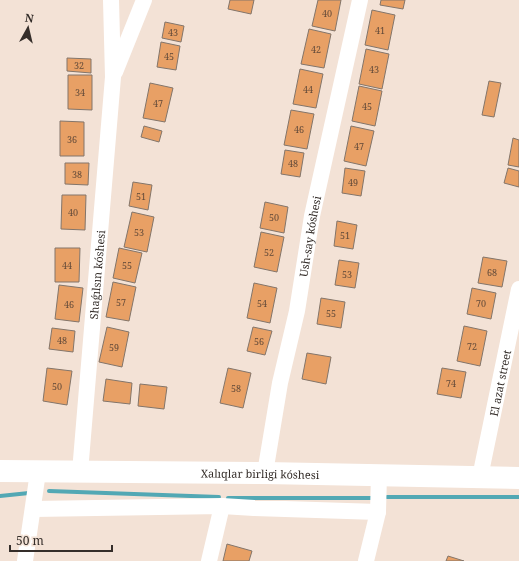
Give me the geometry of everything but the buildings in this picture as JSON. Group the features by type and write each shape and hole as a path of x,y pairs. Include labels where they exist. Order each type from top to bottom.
{"street":[{"name":"Shaǵılsın kóshesi","path":"80,472 113,77 111,0"},
{"name":"Shaǵılsın kóshesi","path":"113,77 144,0"},
{"name":"Ush-say kóshesi","path":"265,473 280,383 297,310 312,216 360,0"},
{"name":"El azat street","path":"480,477 519,289"},
{"name":"Xalıqlar birligi kóshesi","path":"0,471 265,473 519,478"},
{"path":"24,561 38,472"},
{"path":"366,561 378,512 378,475"},
{"path":"33,509 222,506 378,512"},
{"path":"209,561 222,506"}],"waterway":[{"path":"49,491 219,497"},
{"path":"0,496 29,493"},
{"path":"387,497 519,497"},
{"path":"228,498 372,498"}]}
